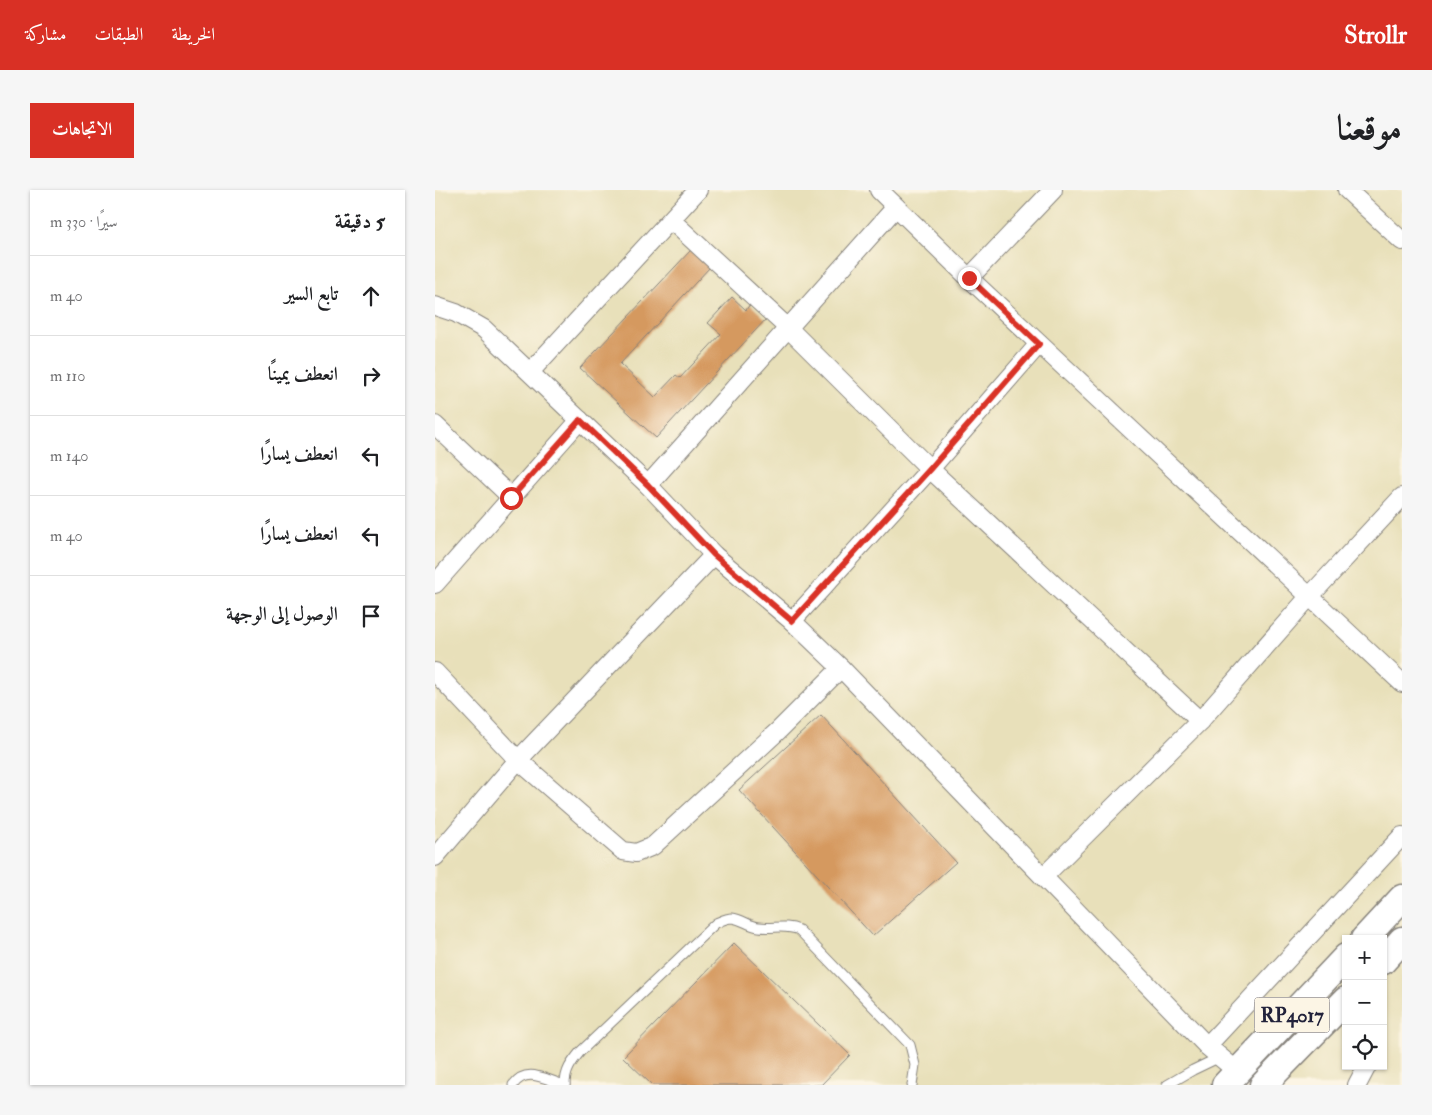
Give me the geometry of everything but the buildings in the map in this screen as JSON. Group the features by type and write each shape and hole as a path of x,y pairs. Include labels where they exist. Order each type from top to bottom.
{"main road":[{"path":"1368,935 1402,898"},
{"path":"1387,957 1402,940"},
{"name":"RP4017","path":"1222,1065 1342,961"},
{"name":"RP4017","path":"1263,1085 1342,1004"}],"street":[{"path":"530,372 698,190"},
{"path":"879,190 1039,344 1402,683"},
{"path":"969,278 1053,190"},
{"path":"1357,193 1402,241"},
{"path":"648,485 896,207"},
{"path":"671,220 788,328 930,469 1200,720"},
{"path":"435,306 456,313 484,329 648,485 714,555 792,621 841,668 1044,876 1222,1065 1402,836"},
{"path":"792,621 930,469 1039,344"},
{"path":"435,584 580,420"},
{"path":"435,425 511,498"},
{"path":"1044,876 1200,720 1309,597 1402,497"},
{"path":"435,858 518,760 714,555"},
{"path":"435,672 518,760 623,851 636,853 653,846 779,730 841,668"},
{"path":"1357,1085 1365,1070"}],"lane":[{"path":"513,1085 519,1077 530,1074 565,1085 565,1076 569,1066 580,1052 716,923 729,918 739,919 760,928 782,926 799,930 911,1045 915,1065 912,1085"},
{"path":"1167,1085 1193,1070 1222,1065"}],"route":[{"path":"511,498 580,420 648,485 714,555 792,621 930,469 1039,344 969,278"}]}
